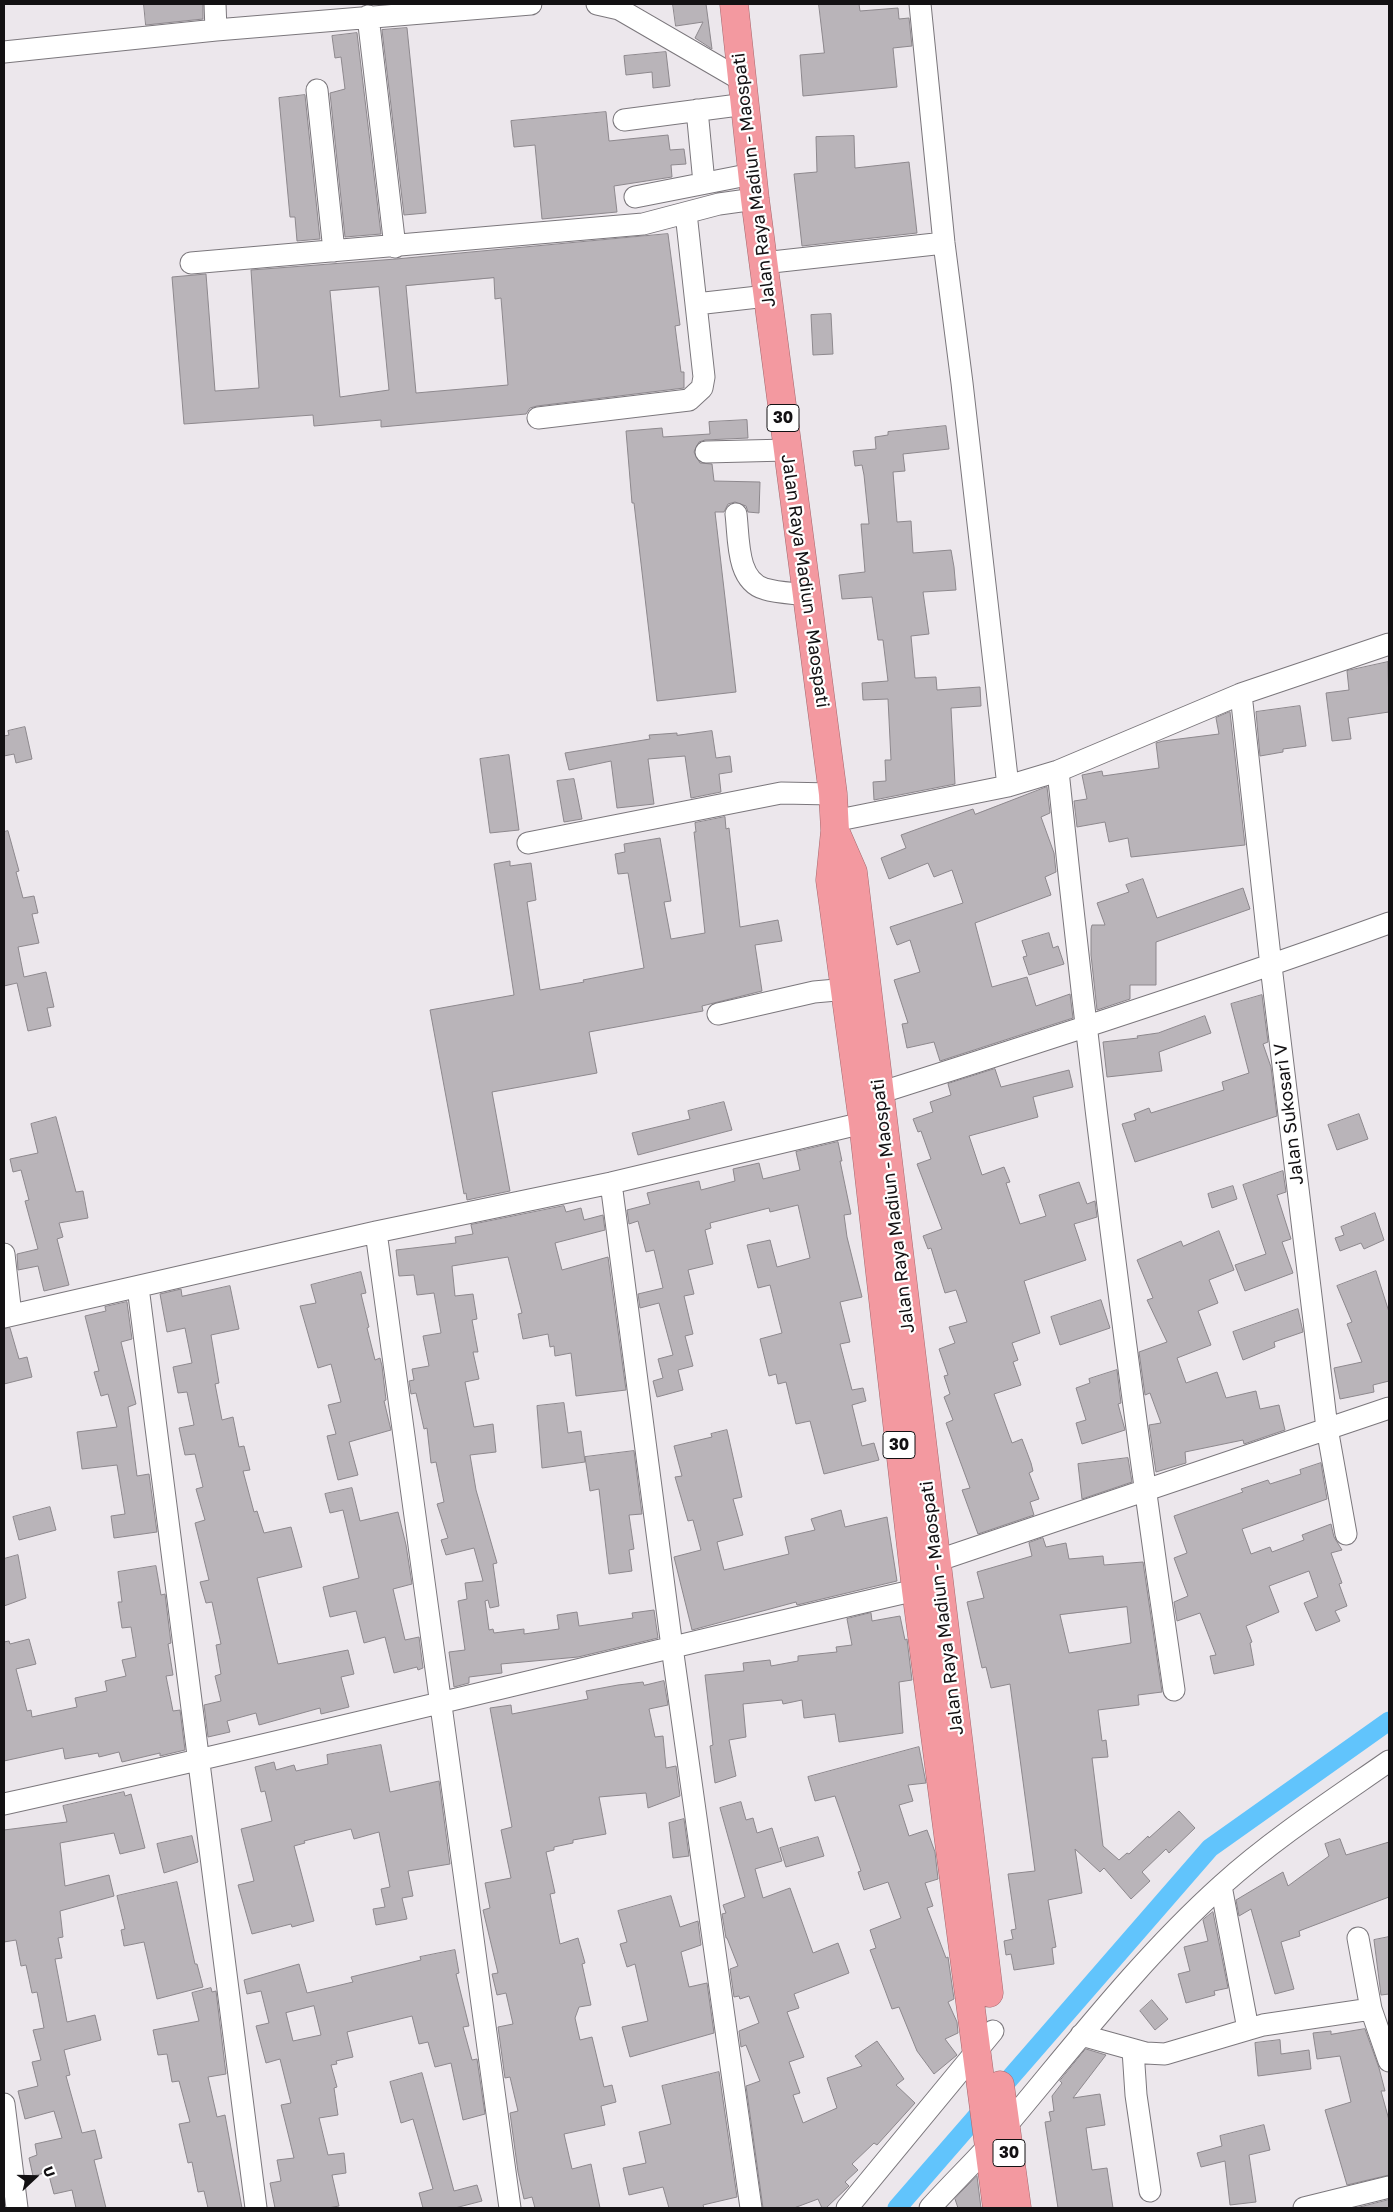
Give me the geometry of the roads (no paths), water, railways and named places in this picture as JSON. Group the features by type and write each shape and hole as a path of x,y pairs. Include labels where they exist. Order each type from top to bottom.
{"highway":[{"name":"Jalan Raya Madiun - Maospati","path":"734,4 763,263 833,794 835,826 830,880 879,1093 907,1415 916,1590 985,2043 995,2120 997,2208"},
{"name":"Jalan Raya Madiun - Maospati","path":"856,988 863,1123 907,1415 936,1561 985,2043"},
{"name":"Jalan Raya Madiun - Maospati","path":"995,2120 1017,2208"}],"street":[{"path":"215,4 216,30"},
{"path":"4,52 368,16 531,4"},
{"path":"597,4 619,9 744,93"},
{"path":"920,4 944,243 1008,786"},
{"path":"368,16 395,247"},
{"path":"317,90 334,251"},
{"path":"624,120 697,110 744,93"},
{"path":"697,110 704,183"},
{"path":"635,197 704,183 754,186"},
{"path":"191,263 395,247 643,224 718,204 754,186"},
{"path":"538,418 689,400 697,395 702,388 704,377 686,213"},
{"path":"763,263 944,243"},
{"path":"696,304 768,296"},
{"path":"706,452 787,450"},
{"path":"736,514 742,563 751,582 764,589 808,595"},
{"path":"835,826 1008,786 1058,771 1241,694 1389,644"},
{"name":"Jalan Sukosari V","path":"1241,694 1271,966 1327,1428 1346,1534"},
{"path":"1058,771 1084,1028 1145,1492 1174,1690"},
{"path":"528,843 781,793 833,794"},
{"path":"879,1093 1084,1028 1271,966 1389,924"},
{"path":"718,1014 814,992 856,988"},
{"path":"4,1254 8,1316 376,1232 611,1183 863,1123"},
{"path":"611,1183 672,1646 751,2208"},
{"path":"376,1232 510,2208"},
{"path":"138,1287 256,2208"},
{"path":"936,1561 1145,1492 1389,1408"},
{"path":"4,1804 200,1761 672,1646 916,1590"},
{"path":"930,2208 995,2120 1081,2035 1154,1952 1221,1886 1334,1799 1389,1761"},
{"path":"1221,1886 1248,2029"},
{"path":"1358,1938 1370,2009 1389,2061"},
{"path":"1081,2035 1133,2050 1165,2054 1263,2025 1370,2009"},
{"path":"847,2208 985,2043"},
{"path":"1133,2050 1136,2095 1150,2191"},
{"path":"4,2104 17,2208"},
{"path":"1304,2208 1389,2187"}],"waterway":[{"path":"897,2208 1210,1848 1389,1721"}]}
